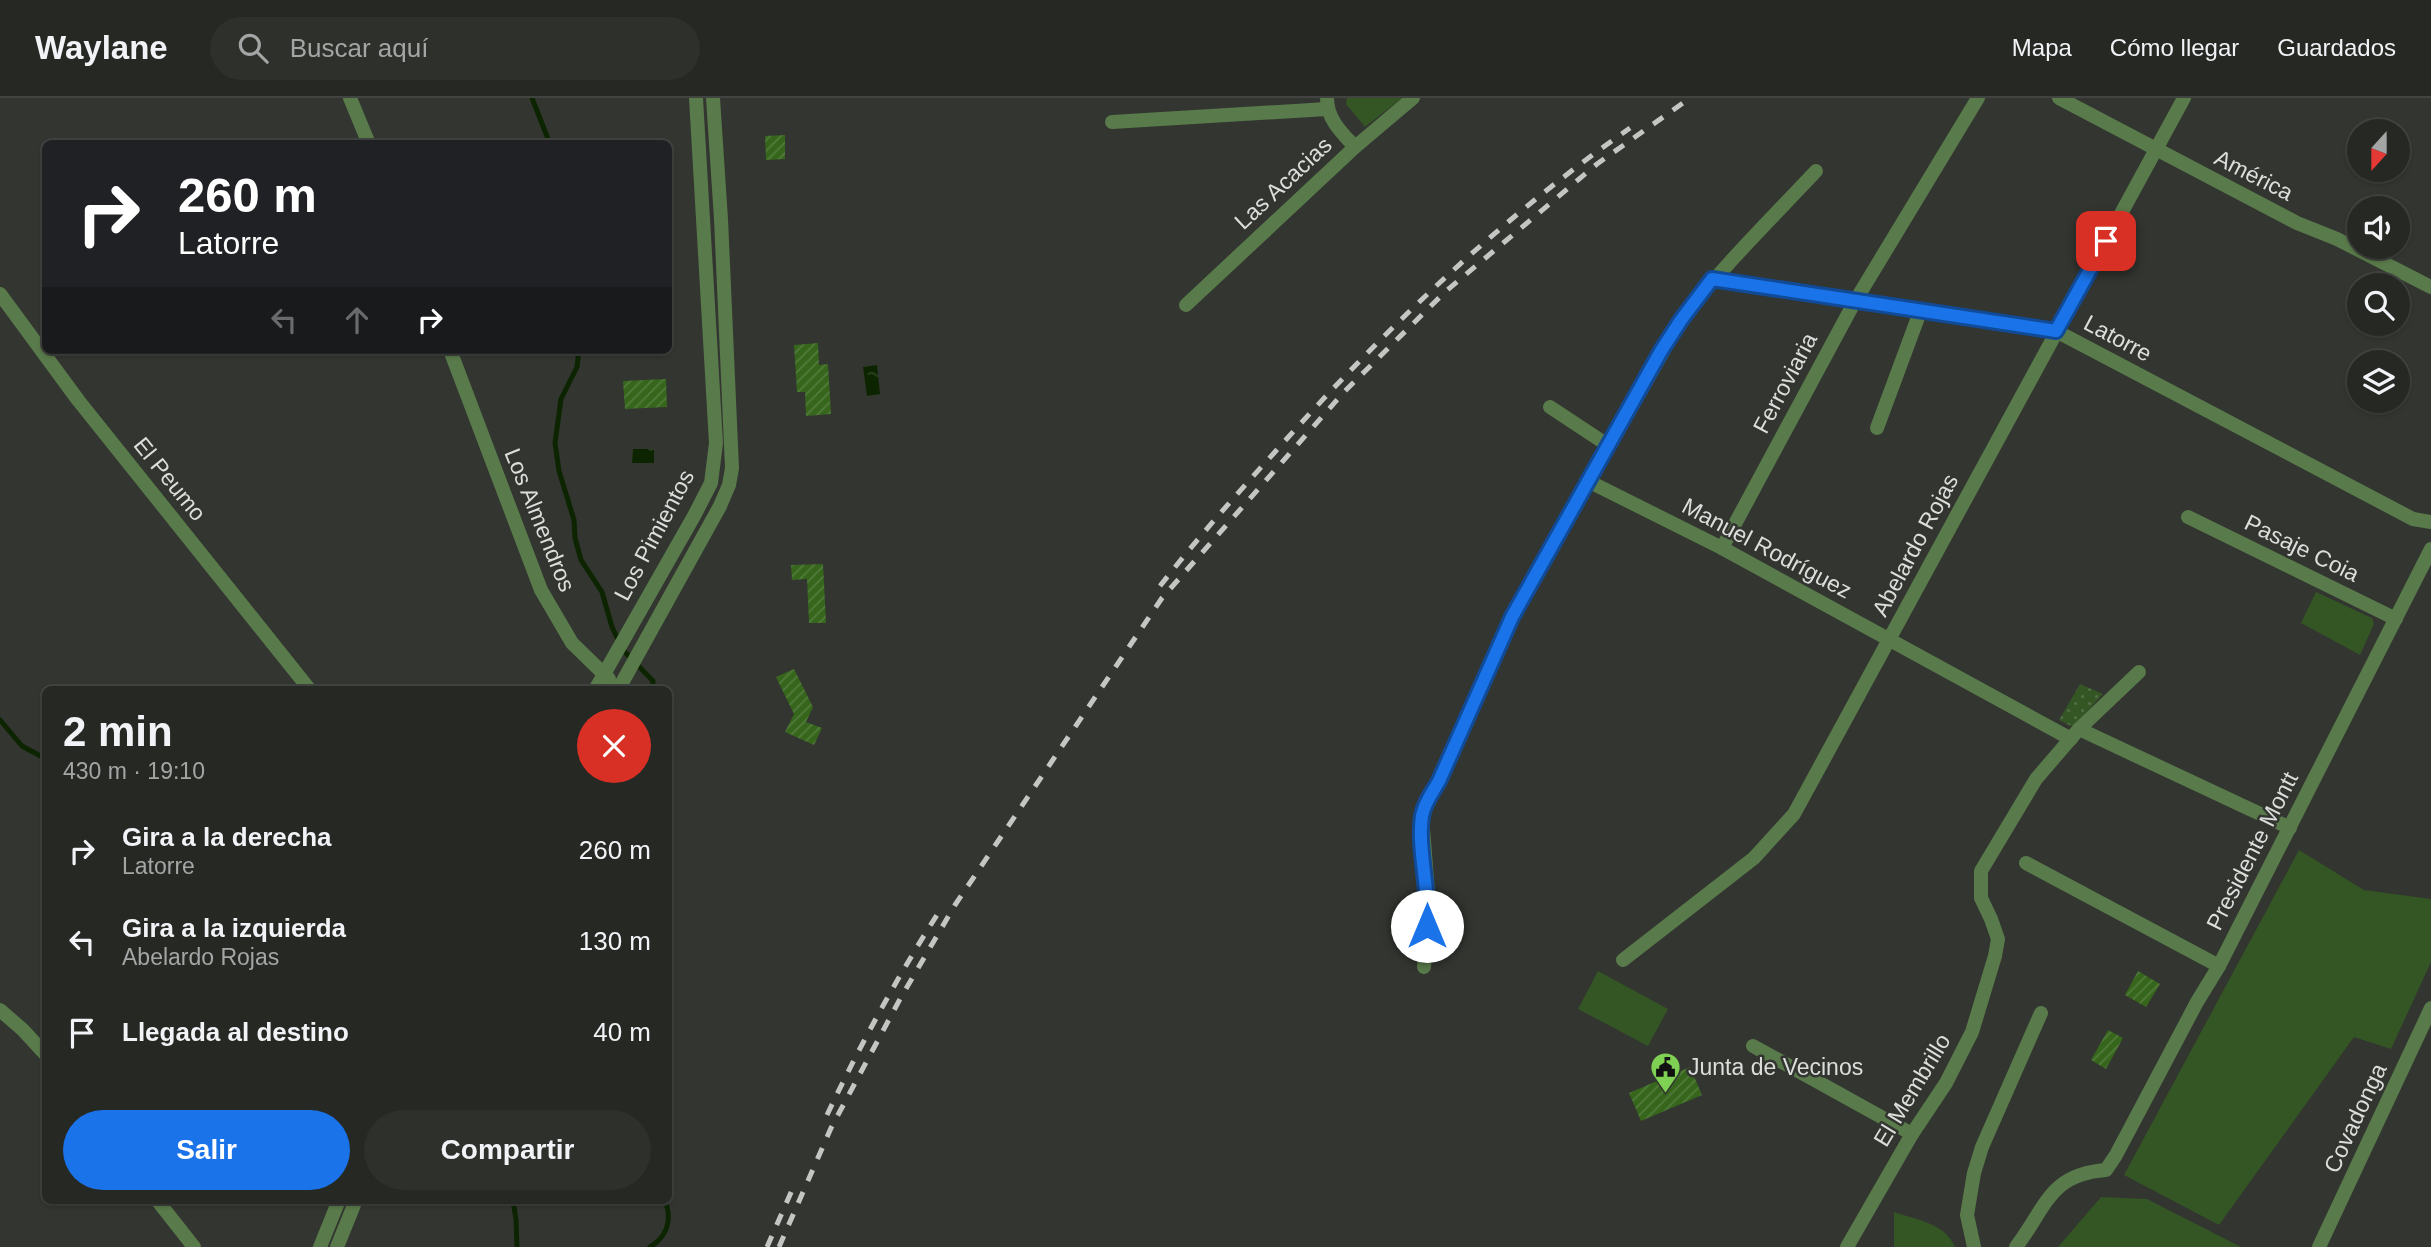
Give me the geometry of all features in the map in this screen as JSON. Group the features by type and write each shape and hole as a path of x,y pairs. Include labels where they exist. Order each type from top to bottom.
{"street":[{"path":"350,98 367,140"},
{"name":"Los Pimientos","path":"597,686 694,516 711,483 714,466 716,443 696,98"},
{"name":"Los Pimientos","path":"620,686 720,506 729,485 732,468 713,98"},
{"name":"Las Acacias","path":"1186,304 1355,147 1413,98"},
{"name":"Ferroviaria","path":"1723,548 1854,303 1978,98"},
{"name":"América","path":"2059,98 2297,223 2337,239 2431,287"},
{"name":"Abelardo Rojas","path":"1623,960 1737,873 1774,838 1794,814 2184,98"},
{"path":"1112,122 1327,104 1332,120 1355,147"},
{"path":"1424,967 1429,905 1422,816 1512,617 1668,341 1712,279 1816,171"},
{"name":"Latorre","path":"1712,279 1854,303 2056,331 2413,519 2431,522"},
{"name":"El Peumo","path":"0,294 42,351"},
{"path":"1877,428 1920,312"},
{"name":"El Peumo","path":"44,354 307,686"},
{"name":"Los Almendros","path":"452,354 541,590 572,643 615,686"},
{"path":"1550,407 1609,446"},
{"name":"Manuel Rodríguez","path":"1588,481 1723,548 1889,640 2075,734 2290,828"},
{"name":"Pasaje Coia","path":"2188,517 2396,620"},
{"name":"Presidente Montt","path":"2016,1247 2050,1195 2067,1179 2084,1171 2106,1170 2116,1155 2197,1002 2220,966 2431,549"},
{"name":"El Membrillo","path":"1847,1247 1912,1134 1946,1083 1972,1032 1995,956 1997,939 1981,898 1981,871 2036,779 2075,734 2139,671"},
{"path":"2026,863 2220,966"},
{"name":"Covadonga","path":"2319,1247 2431,1008"},
{"path":"0,1010 42,1051"},
{"path":"1974,1247 1967,1215 1974,1173 1982,1147 2041,1013"},
{"path":"1753,1046 1912,1134"},
{"path":"160,1204 194,1247"},
{"path":"320,1247 337,1204"},
{"path":"337,1247 354,1204"}],"shaded area":[{"path":"1347,98 1402,98 1365,127 1346,104"},
{"path":"2316,592 2372,618 2374,624 2360,655 2301,623"},
{"path":"2080,684 2103,694 2073,727 2059,720"},
{"path":"2299,850 2364,890 2431,899 2431,962 2391,1049 2354,1037 2219,1225 2124,1175"},
{"path":"1598,971 1668,1009 1648,1046 1578,1009"},
{"path":"2101,1197 2147,1199 2241,1247 2058,1247"},
{"path":"1894,1212 1937,1227 1955,1247 1894,1247"}],"water":[{"path":"877,365 880,394 867,396 863,367"},
{"path":"633,449 654,449 654,463 632,463"}],"building":[{"path":"785,135 785,159 766,160 765,136"},
{"path":"818,343 819,365 828,364 831,414 806,416 805,392 797,392 794,345"},
{"path":"666,379 667,407 625,409 623,381"},
{"path":"823,564 826,623 809,623 807,579 792,580 791,565"},
{"path":"794,669 813,707 806,722 822,728 814,745 785,732 794,714 776,677"},
{"path":"2138,971 2160,984 2146,1007 2125,995"},
{"path":"2108,1030 2123,1038 2106,1069 2091,1060"},
{"name":"Junta de Vecinos","path":"1690,1067 1702,1095 1641,1121 1629,1093"}],"waterway":[{"path":"532,98 548,140"},
{"path":"579,354 577,367 561,399 555,443 559,471 574,520 575,538 581,560 602,592 612,627 623,650 653,681 652,686"},
{"path":"0,720 22,746 42,757"},
{"path":"514,1204 517,1247"},
{"path":"650,1247 665,1232 668,1220 666,1204"}],"railway":[{"path":"779,1247 831,1128 900,999 955,905 1162,598 1344,392 1445,292 1597,164 1690,98"},
{"path":"1160,586 1259,469 1356,364 1399,322 1533,201 1630,128"},
{"path":"827,1115 881,1009 942,907"},
{"path":"767,1247 793,1188"}],"place":[{"name":"Junta de Vecinos","path":"1665,1094"}],"route":[{"path":"1427,926 1429,905 1422,837 1422,816 1427,802 1439,781 1512,617 1661,351 1712,279 1854,303 2056,331 2106,241"}]}
